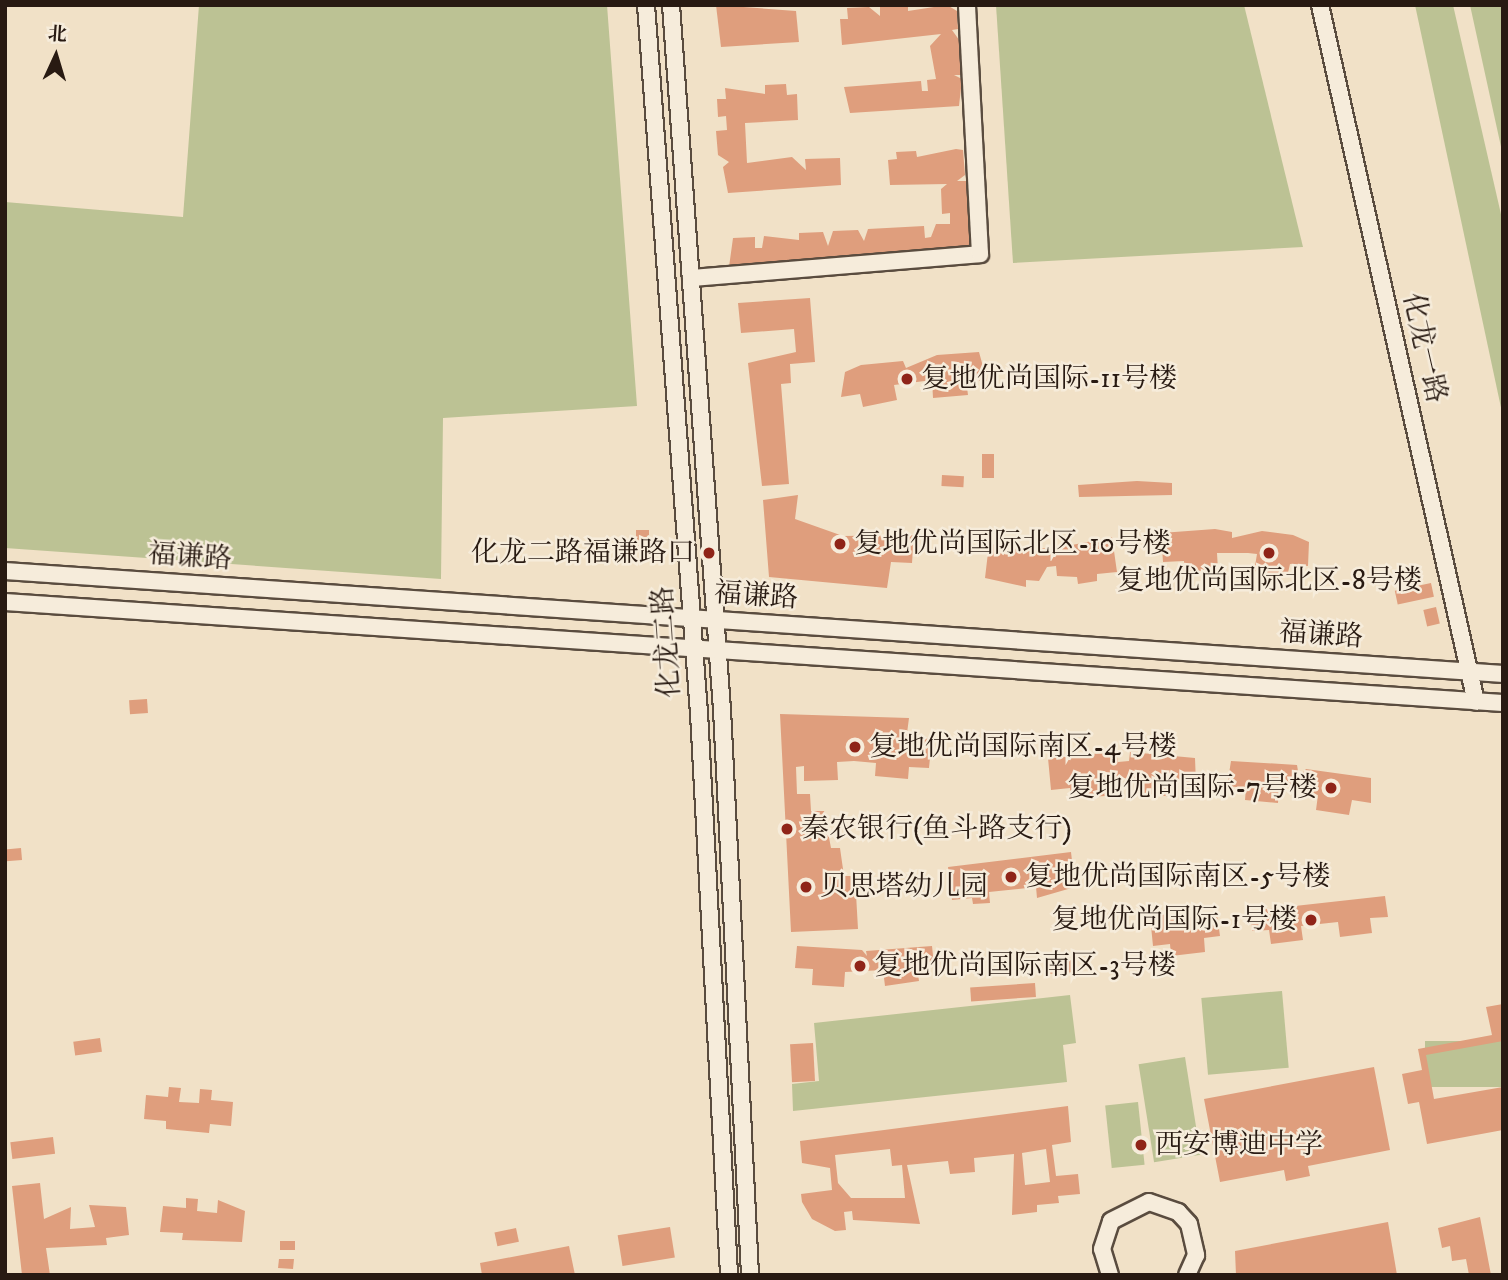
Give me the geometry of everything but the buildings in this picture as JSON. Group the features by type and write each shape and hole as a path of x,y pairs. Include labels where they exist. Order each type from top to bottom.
{"street":[{"name":"化龙二路","path":"646,5 694,648 729,1275"},
{"name":"化龙二路","path":"671,5 717,650 750,1275"},
{"path":"691,278 980,254 967,5"},
{"name":"化龙一路","path":"1320,5 1476,702"},
{"name":"福谦路","path":"5,571 1503,674"},
{"name":"福谦路","path":"5,601 1503,703"},
{"path":"1110,1275 1102,1249 1111,1221 1149,1202 1178,1212 1189,1224 1196,1255 1187,1275"}],"green space":[{"path":"199,5 607,5 637,406 443,418 441,579 5,548 5,202 183,217"},
{"path":"996,5 1244,5 1303,247 1013,263"},
{"path":"1415,5 1453,5 1503,223 1503,417"},
{"path":"1470,5 1503,5 1503,156"},
{"path":"1282,991 1289,1068 1208,1075 1201,998"},
{"path":"1070,995 1076,1043 1063,1045 1067,1082 793,1111 792,1084 819,1081 814,1023"},
{"path":"1425,1041 1503,1041 1503,1087 1425,1087"},
{"path":"1185,1057 1200,1155 1154,1162 1139,1064"},
{"path":"1138,1102 1145,1165 1112,1168 1105,1105"}],"place":[{"name":"复地优尚国际-11号楼","path":"907,379"},
{"name":"复地优尚国际北区-10号楼","path":"840,544"},
{"name":"化龙二路福谦路口","path":"709,553"},
{"name":"复地优尚国际北区-8号楼","path":"1269,553"},
{"name":"复地优尚国际南区-4号楼","path":"855,747"},
{"name":"复地优尚国际-7号楼","path":"1331,788"},
{"name":"秦农银行(鱼斗路支行)","path":"787,829"},
{"name":"复地优尚国际南区-5号楼","path":"1011,877"},
{"name":"贝思塔幼儿园","path":"806,887"},
{"name":"复地优尚国际-1号楼","path":"1311,920"},
{"name":"复地优尚国际南区-3号楼","path":"860,966"},
{"name":"西安博迪中学","path":"1141,1145"}]}
